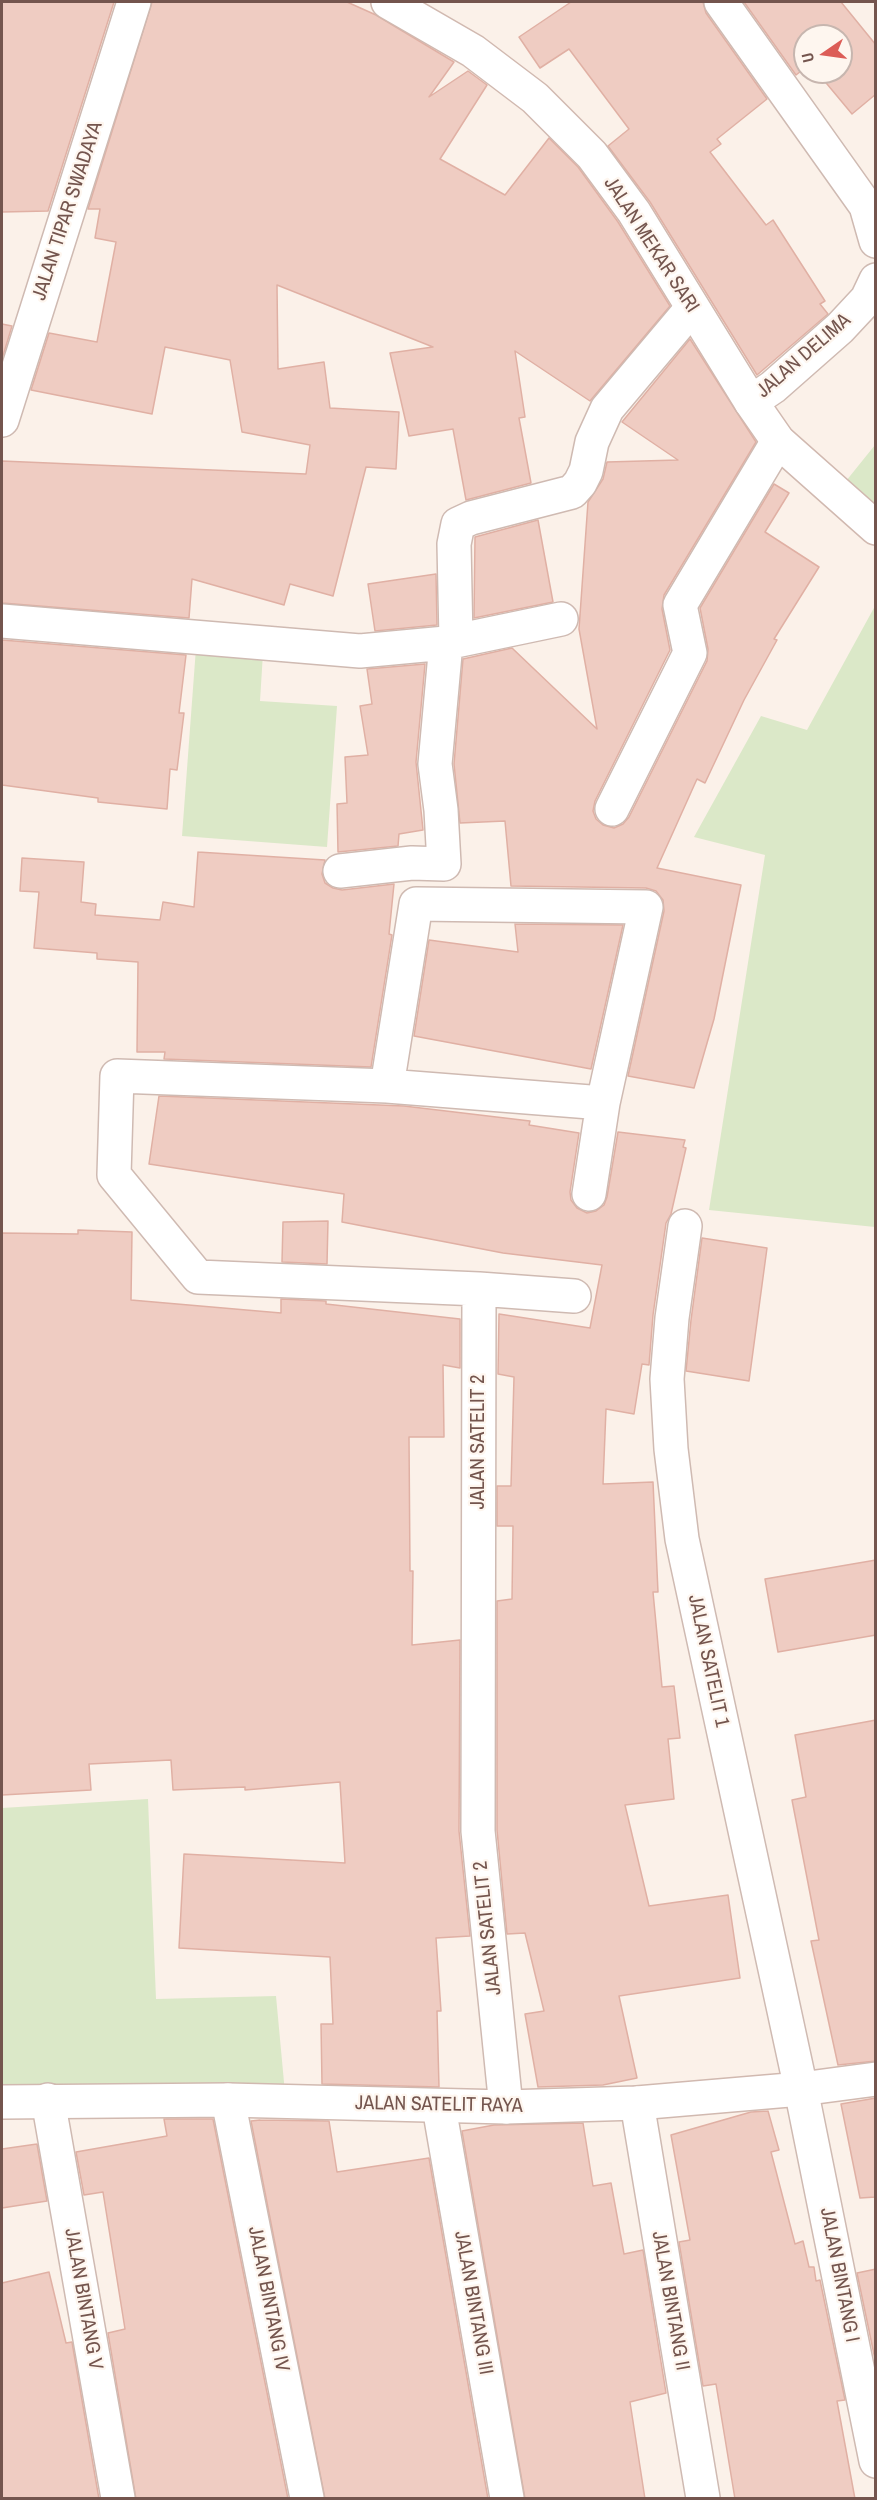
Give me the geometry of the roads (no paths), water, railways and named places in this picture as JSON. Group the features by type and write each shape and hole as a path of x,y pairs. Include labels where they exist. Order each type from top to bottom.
{"street":[{"name":"JALAN TIPAR SWADAYA","path":"2,420 134,2"},
{"name":"JALAN MEKAR SARI","path":"388,2 411,13 482,58 535,98 592,155 634,212 751,402 778,441 876,528"},
{"path":"721,2 866,206 876,241"},
{"name":"JALAN DELIMA","path":"751,402 773,387 840,328 867,299 876,280"},
{"path":"340,871 412,863 444,864 441,810 435,764 451,642 454,543 458,524 471,518 572,492 586,471 592,442 607,409 692,308"},
{"path":"612,809 690,653 680,605 778,441"},
{"path":"2,621 360,651 451,642 561,619"},
{"path":"387,1086 416,904 646,907 603,1103 589,1194"},
{"path":"574,1296 479,1289 198,1277 114,1175 117,1076 387,1086 603,1103"},
{"name":"JALAN SATELIT 1","path":"686,1226 672,1318 667,1379 671,1449 682,1539 801,2090"},
{"name":"JALAN SATELIT 2","path":"479,1289 478,1831 506,2107"},
{"name":"JALAN SATELIT RAYA","path":"2,2102 228,2100 506,2107 637,2103 801,2090 876,2079"},
{"name":"JALAN BINTANG I","path":"801,2090 876,2461"},
{"name":"JALAN BINTANG V","path":"48,2100 118,2499"},
{"name":"JALAN BINTANG IV","path":"228,2100 307,2499"},
{"name":"JALAN BINTANG II","path":"637,2103 703,2499"},
{"name":"JALAN BINTANG III","path":"439,2107 507,2499"}]}
